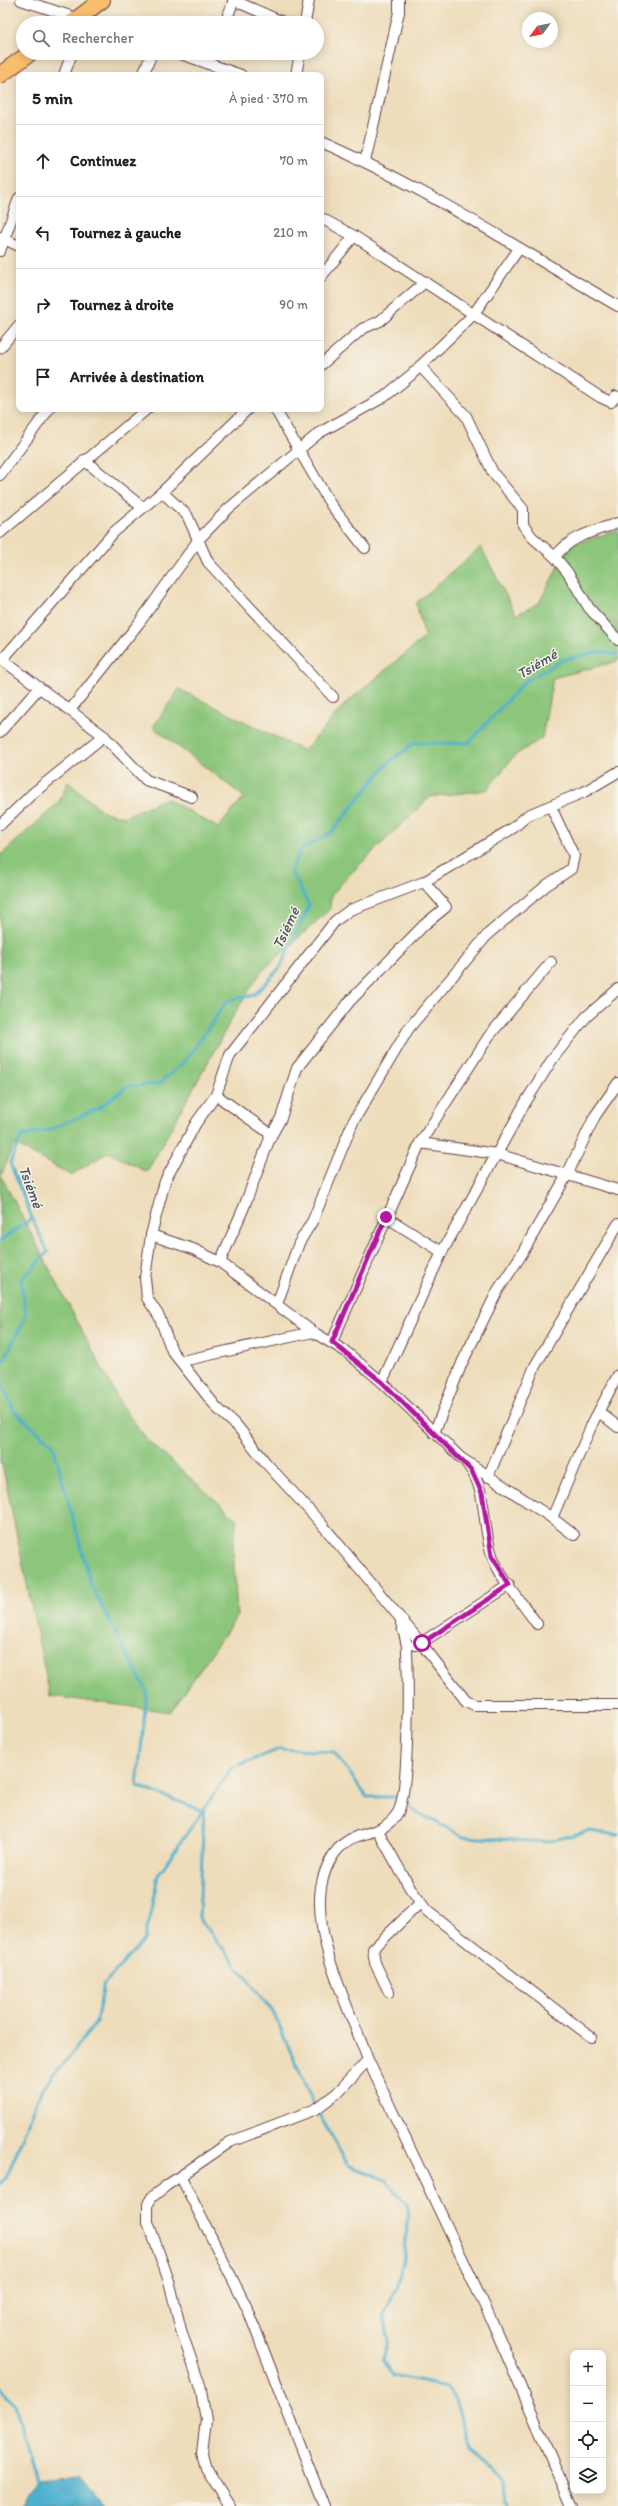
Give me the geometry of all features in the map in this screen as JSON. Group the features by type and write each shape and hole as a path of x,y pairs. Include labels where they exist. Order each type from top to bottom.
{"main road":[{"path":"87,16 102,0"},
{"path":"0,75 20,60"}],"street":[{"path":"21,0 65,16"},
{"path":"228,16 234,0 269,16"},
{"path":"306,16 309,0"},
{"path":"365,162 399,12 398,0"},
{"path":"65,72 69,60"},
{"path":"144,72 149,60"},
{"path":"197,60 222,72"},
{"path":"208,64 209,60"},
{"path":"297,72 299,60"},
{"path":"324,143 410,184 518,250 618,306"},
{"path":"0,251 2,238 16,205"},
{"path":"324,220 354,236 600,397 611,402 617,395"},
{"path":"324,273 354,236"},
{"path":"2,238 16,245"},
{"path":"70,710 139,623 200,539 228,509 319,434 384,397 420,366 473,314 518,250"},
{"path":"324,362 362,329 380,321 425,282"},
{"path":"0,348 16,329"},
{"path":"420,366 466,416 493,473 523,509 523,525 532,537 555,558 568,574 589,608 618,640"},
{"path":"0,475 47,412"},
{"path":"0,533 84,460 143,412"},
{"path":"192,797 146,780 104,736 1,659 114,532 142,507 162,492 245,412"},
{"path":"277,412 300,449 331,505 366,548"},
{"path":"84,460 142,507"},
{"path":"162,492 187,514 200,539 208,562 333,697"},
{"path":"555,558 562,547 577,537 618,523"},
{"path":"0,732 39,688"},
{"path":"0,825 32,794 104,736"},
{"path":"618,772 584,792 528,815 512,828 424,882 363,904 335,921 230,1055 216,1095 196,1123 165,1181 151,1235 145,1278 148,1298 159,1316 172,1351 182,1361 216,1408 238,1427 266,1463 320,1522 400,1621 422,1643 461,1697 470,1704 618,1706"},
{"path":"277,1304 299,1243 313,1220 353,1122 409,1028 489,933 548,885 571,869 574,856 550,807"},
{"path":"220,1262 244,1207 270,1138 281,1118 297,1068 350,1001 424,925 446,907 424,882"},
{"path":"332,1342 420,1143 489,1036 551,962"},
{"path":"382,1382 442,1252 525,1103 553,1058 586,1017 618,989"},
{"path":"434,1433 462,1363 498,1290 520,1256 567,1175 595,1116 618,1083"},
{"path":"216,1095 268,1132 270,1138"},
{"path":"420,1143 497,1154 618,1190"},
{"path":"386,1217 442,1252"},
{"path":"488,1477 535,1366 618,1224"},
{"path":"151,1235 193,1250 220,1262 313,1332 332,1342 382,1382 461,1458 472,1471 482,1493 492,1556 537,1624"},
{"path":"182,1361 313,1332"},
{"path":"552,1518 599,1412 618,1375"},
{"path":"599,1412 618,1427"},
{"path":"461,1458 552,1518 574,1535"},
{"path":"407,1648 422,1643 510,1585"},
{"path":"400,1621 407,1648 408,1721 402,1797 397,1814 378,1831 356,1837 337,1849 324,1877 320,1900 326,1949 368,2060 491,2319 572,2506"},
{"path":"378,1831 410,1888 420,1903 436,1920 591,2037"},
{"path":"389,1992 374,1963 373,1949 420,1903"},
{"path":"230,2506 206,2468 202,2453 206,2420 200,2385 181,2330 169,2282 148,2222 148,2204 152,2196 230,2142 316,2109 337,2092 368,2060"},
{"path":"181,2177 248,2310 324,2506"}],"green space":[{"path":"618,530 618,661 553,678 542,738 514,756 487,790 430,797 346,878 331,896 330,909 261,972 235,1013 147,1172 108,1152 71,1175 14,1144 1,1176 120,1403 147,1440 237,1519 233,1545 237,1616 171,1712 50,1696 2,1464 0,1464 0,856 58,803 68,782 102,811 124,817 166,798 218,828 244,797 153,727 179,689 304,751 345,704 425,637 416,603 481,547 516,615 539,603 569,546"}],"water":[{"path":"79,2477 103,2506 22,2506 38,2481"}],"waterway":[{"name":"Tsiémé","path":"0,1241 32,1218 10,1163 21,1136 49,1130 99,1108 126,1087 160,1083 187,1059 227,1001 254,995 280,968 309,906 291,871 300,850 331,833 386,765 414,743 469,743 524,682 565,659 599,652 618,654"},
{"path":"0,1368 26,1316 21,1280 48,1252 32,1218"},
{"path":"0,1380 14,1411 53,1445 91,1585 147,1692 137,1786 204,1811 199,1918 273,2012 316,2109 348,2165 386,2180 408,2205 405,2255 396,2289 383,2315 388,2342 383,2359 393,2376 446,2387 455,2400 470,2448 501,2482 507,2506"},
{"path":"0,2184 6,2179 41,2091 96,2023 104,1984 145,1939 158,1875 232,1768 280,1749 334,1752 367,1797 400,1797"},
{"path":"405,1800 413,1810 464,1837 546,1842 588,1831 618,1835"},
{"path":"0,2386 15,2405 39,2485"}],"route":[{"path":"386,1217 332,1342 382,1382 461,1458 472,1471 482,1493 492,1556 510,1585 422,1643"}]}
